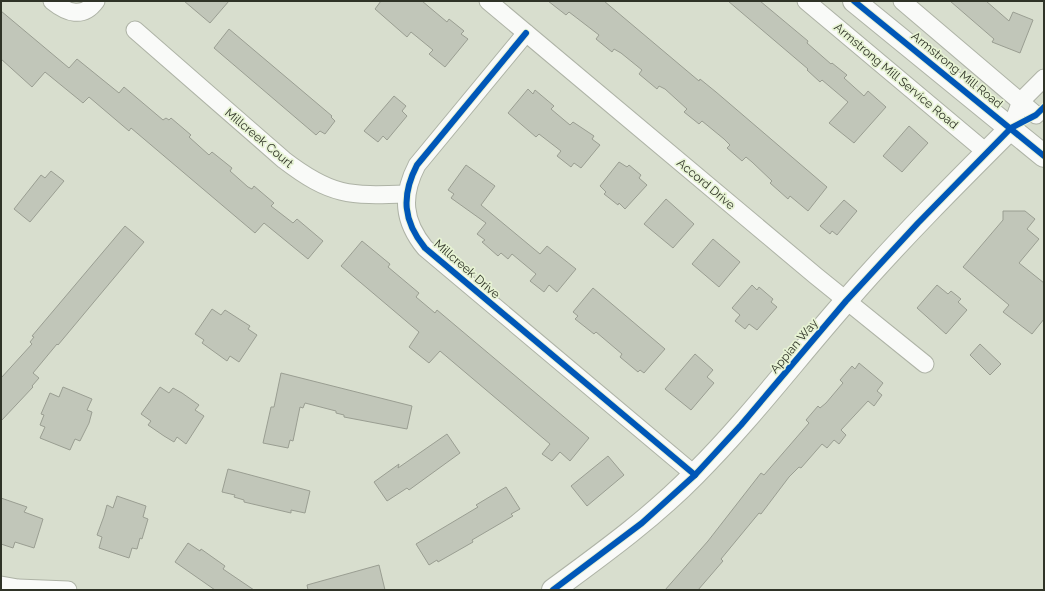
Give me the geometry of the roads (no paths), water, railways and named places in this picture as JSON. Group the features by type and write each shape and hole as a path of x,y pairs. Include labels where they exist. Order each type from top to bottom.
{"street":[{"path":"52,1 67,11 75,13 86,11 96,1"},
{"name":"Accord Drive","path":"488,1 846,301 925,364"},
{"name":"Armstrong Mill Service Road","path":"806,1 986,152"},
{"name":"Armstrong Mill Road","path":"854,1 1044,156"},
{"path":"902,1 1021,101 1040,111"},
{"name":"Millcreek Court","path":"135,30 284,160 319,184 354,195 406,194"},
{"name":"Millcreek Drive","path":"526,33 420,160 412,175 406,194 410,224 416,237 425,248 695,475"},
{"name":"Appian Way","path":"1011,128 1021,101 1044,78"},
{"name":"Appian Way","path":"553,590 642,523 695,475 760,403 846,301 986,152 1011,128 1040,111"},
{"path":"1,585 68,590"}]}
